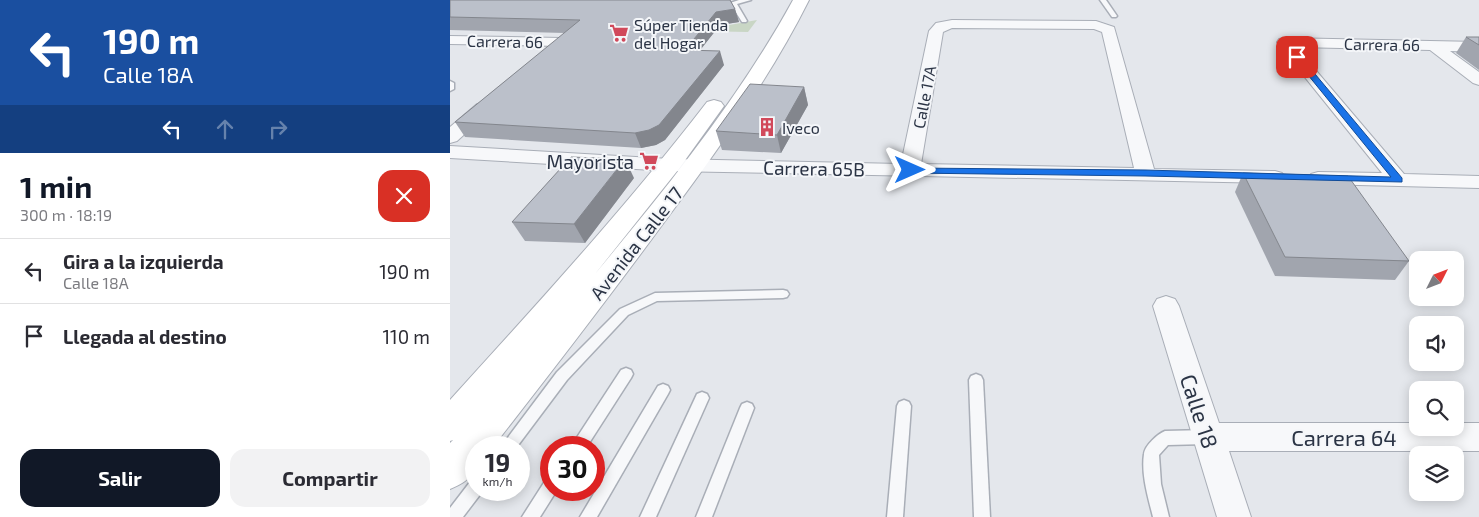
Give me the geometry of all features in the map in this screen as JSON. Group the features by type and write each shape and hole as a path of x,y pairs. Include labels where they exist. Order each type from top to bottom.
{"street":[{"name":"Avenida Calle 17","path":"742,67 787,9"},
{"name":"Avenida Calle 17","path":"450,425 542,319 682,165 758,76 787,9"},
{"name":"Calle 17A","path":"910,170 936,31 941,26 962,24 1096,25 1109,21"},
{"path":"1109,21 1108,30 1145,173"},
{"name":"Carrera 66","path":"450,40 560,42 543,57"},
{"name":"Carrera 66","path":"1398,180 1284,42 1479,47"},
{"path":"1433,45 1479,80"},
{"name":"Avenida Calle 17","path":"450,471 592,300 682,165 727,88"},
{"path":"450,137 494,99"},
{"name":"Carrera 65B","path":"450,152 682,165 1145,173 1479,182"},
{"name":"Calle 18","path":"1166,306 1234,517"},
{"name":"Carrera 64","path":"1209,437 1479,437"}],"lane":[{"path":"744,22 733,3 748,0"},
{"path":"1103,0 1109,21"},
{"path":"450,83 450,89"},
{"path":"516,436 562,376 624,312 656,297 783,294"},
{"path":"585,436 626,374"},
{"path":"976,380 982,517"},
{"path":"588,517 663,390"},
{"path":"648,517 702,398"},
{"path":"895,517 904,406"},
{"path":"704,517 747,408"},
{"path":"1161,517 1153,484 1151,453 1165,438 1209,437"},
{"path":"453,517 465,501"},
{"path":"530,517 541,501"}],"green space":[{"path":"757,20 748,32 696,31"}],"building":[{"path":"450,0 730,0 735,9 716,12 685,50 720,51 659,125 649,130 635,133 455,122 580,20 450,17"},
{"path":"1466,37 1479,37 1479,45"},
{"path":"750,84 804,87 777,135 716,131"},
{"path":"571,157 625,159 574,224 512,222"},
{"path":"1243,173 1348,176 1409,261 1285,257"}],"place":[{"name":"Súper Tienda del Hogar","path":"619,33"},
{"name":"Iveco","path":"767,127"},
{"name":"Mayorista","path":"649,161"}],"route":[{"path":"910,170 1145,173 1398,180 1297,57"}]}
